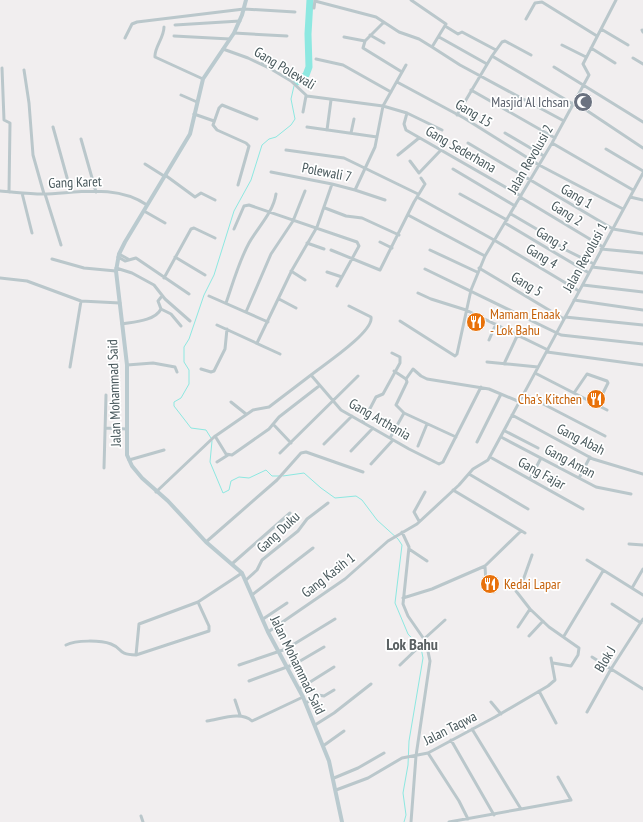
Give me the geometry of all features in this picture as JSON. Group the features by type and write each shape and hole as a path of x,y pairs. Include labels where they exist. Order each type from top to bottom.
{"street":[{"name":"Jalan Mohammad Said","path":"246,0 240,21 234,33 203,78 190,134 118,256 116,270 126,365 126,448 129,460 135,470 156,492 168,501 206,542 233,563 242,573 268,632 288,667 315,725 334,778 342,822"},
{"path":"411,0 444,21 445,26 458,34 462,32 496,50"},
{"path":"562,45 586,57 616,0"},
{"path":"314,8 315,1 376,17 399,32 413,37 432,47 564,121"},
{"path":"526,19 535,3 542,2 597,36"},
{"path":"126,38 132,24 137,22 244,9 295,12"},
{"path":"176,25 240,21"},
{"path":"384,22 362,45 364,49 402,72"},
{"path":"432,47 445,26"},
{"path":"164,27 164,34 155,53 155,57 203,78"},
{"path":"601,29 628,45"},
{"path":"234,33 287,36"},
{"path":"370,35 384,43"},
{"path":"174,36 230,39"},
{"path":"344,37 365,41"},
{"path":"439,37 487,64"},
{"path":"456,115 502,42 505,41 531,54"},
{"path":"591,48 615,63"},
{"name":"Gang Polewali","path":"222,49 262,64 291,81 306,96 383,106 407,113 442,130"},
{"path":"262,64 267,56"},
{"path":"492,56 574,103 643,148"},
{"name":"Jalan Revolusi 2","path":"400,321 442,349 456,356 461,342 471,290 477,272 494,240 511,214 555,138 584,84 589,73 582,65 586,57"},
{"path":"633,58 643,64"},
{"path":"316,59 343,64 392,92"},
{"path":"383,106 406,65"},
{"path":"554,67 584,84 643,122"},
{"path":"2,68 4,120 10,123 9,192"},
{"path":"24,70 33,155 61,245"},
{"name":"Gang 15","path":"397,82 456,115 539,165 623,209"},
{"path":"471,90 555,138"},
{"path":"181,96 197,102"},
{"path":"303,112 306,96"},
{"path":"327,130 331,100"},
{"path":"238,185 249,146 246,142 217,130 213,126 214,121 222,105 257,119"},
{"name":"Polewali 7","path":"271,172 355,190 373,152 383,106"},
{"name":"Gang Sederhana","path":"407,113 404,128 521,197"},
{"path":"194,114 214,121"},
{"path":"351,133 354,119"},
{"path":"53,127 70,192"},
{"path":"307,127 377,137"},
{"path":"505,133 544,156"},
{"path":"81,138 96,192"},
{"path":"398,155 419,138"},
{"name":"Gang 1","path":"468,143 613,229"},
{"path":"552,143 634,190"},
{"path":"606,149 643,172"},
{"name":"Gang 4","path":"286,150 341,157 365,167 494,240 579,291"},
{"path":"410,161 419,173 440,150"},
{"path":"145,164 165,175 195,197 201,193 215,200"},
{"path":"453,169 515,206"},
{"name":"Jalan Revolusi 1","path":"400,532 419,522 473,469 490,458 643,172"},
{"path":"331,250 380,270 399,235 417,196 425,184 421,178"},
{"path":"257,344 291,271 317,227 325,208 332,184"},
{"path":"355,190 385,200"},
{"name":"Gang Karet","path":"0,191 45,194 70,192 121,193 147,205"},
{"path":"246,312 271,254 293,221 305,191"},
{"path":"22,193 32,233"},
{"path":"226,303 245,252 269,213 276,194"},
{"name":"Gang 3","path":"460,194 589,273"},
{"name":"Gang 2","path":"521,197 602,248"},
{"path":"630,197 643,200"},
{"path":"234,229 246,205 293,221 317,227 358,243 359,246 337,286"},
{"path":"325,208 346,216 362,218 399,235"},
{"path":"144,211 165,223"},
{"path":"511,214 540,231 564,249 593,265 643,274"},
{"path":"408,215 485,256"},
{"path":"164,278 193,228 215,238"},
{"path":"613,229 643,234"},
{"path":"380,242 392,248"},
{"path":"307,243 324,249"},
{"path":"602,248 643,253"},
{"path":"430,250 477,272"},
{"path":"118,256 128,259 136,258 189,294"},
{"path":"175,257 206,276"},
{"path":"52,259 84,268 116,270 132,273 154,285 162,296 190,321"},
{"name":"Gang 5","path":"479,268 564,318"},
{"path":"425,269 471,290 556,333 568,336 643,344"},
{"path":"291,271 305,280"},
{"path":"327,272 342,277"},
{"path":"0,278 27,281 81,302 120,303"},
{"path":"582,285 643,292"},
{"path":"418,292 430,299 466,310 518,334 547,351 643,365"},
{"path":"162,296 158,301 161,309 172,314 181,326"},
{"path":"209,296 268,322"},
{"path":"279,299 296,308"},
{"path":"574,300 643,310"},
{"path":"70,367 81,302"},
{"path":"156,492 214,436 246,414 256,409 269,407 352,344 369,324 371,318 349,306"},
{"path":"122,324 150,318 159,313 161,309"},
{"path":"564,318 643,325"},
{"path":"489,340 496,324"},
{"path":"217,325 280,354"},
{"path":"201,368 211,372 214,370 225,349 226,329"},
{"path":"504,364 518,334"},
{"path":"363,422 376,397 383,395 401,358 392,353"},
{"path":"487,362 538,367"},
{"path":"126,365 156,363 175,367 177,372"},
{"path":"456,437 404,413 396,405 407,382 406,378 413,368 422,377 481,387 520,402"},
{"path":"394,372 406,378"},
{"path":"535,373 606,410"},
{"path":"574,393 587,374 607,382 608,384 597,405"},
{"name":"Gang Arthania","path":"311,375 341,410 439,464 443,462 481,387"},
{"path":"280,453 358,376"},
{"path":"217,462 228,455 232,455 266,431 279,417 319,386"},
{"path":"477,442 501,394"},
{"path":"524,394 604,436"},
{"path":"104,468 106,395"},
{"path":"231,402 246,414"},
{"path":"371,464 392,439 404,413"},
{"name":"Gang Abah","path":"512,415 590,457 643,474"},
{"path":"324,444 352,416"},
{"path":"273,424 291,443"},
{"path":"418,446 428,424"},
{"path":"105,428 127,429"},
{"path":"351,451 373,428"},
{"path":"505,431 538,448"},
{"path":"214,436 228,455"},
{"name":"Gang Aman","path":"501,437 596,487 631,494"},
{"path":"129,460 164,450"},
{"path":"206,542 279,477 303,452 363,472"},
{"path":"579,478 590,457"},
{"name":"Gang Fajar","path":"490,458 583,508"},
{"path":"530,479 541,458"},
{"path":"469,474 528,508"},
{"path":"453,490 525,533"},
{"path":"419,522 414,512 425,492"},
{"name":"Gang Duku","path":"246,580 256,570 262,560 298,531 307,519 328,503"},
{"path":"233,563 290,513"},
{"path":"403,598 432,589 485,566 521,531"},
{"path":"400,532 406,539 409,549 403,598 408,616 428,647 430,661 414,756 411,822"},
{"name":"Gang Kasih 1","path":"268,632 345,579 388,540 400,532"},
{"path":"629,544 643,545"},
{"path":"252,595 313,548"},
{"path":"409,549 427,561"},
{"path":"532,555 521,586 516,591 530,609 543,621 579,648 578,655 571,666 552,663 551,658"},
{"path":"587,560 603,572 643,594"},
{"path":"485,566 486,583 494,592"},
{"path":"632,588 643,569"},
{"path":"564,636 603,572"},
{"path":"136,655 139,624 198,602 242,573"},
{"path":"66,645 79,641 109,643 116,647 121,653 136,655 209,631 209,626 198,602"},
{"path":"263,619 287,603"},
{"path":"612,604 641,623"},
{"path":"518,627 530,609"},
{"path":"239,665 279,652 335,619"},
{"name":"Blok J","path":"587,712 611,669 643,619"},
{"path":"400,665 445,620"},
{"path":"529,636 543,621"},
{"path":"249,680 288,667 324,647"},
{"path":"592,657 643,689"},
{"name":"Jalan Taqwa","path":"336,790 368,778 406,757 428,753 501,714 548,686 555,680 552,663"},
{"path":"299,689 334,668"},
{"path":"315,725 338,710 371,684"},
{"path":"306,703 318,695 324,696 334,690"},
{"path":"539,691 556,723"},
{"path":"207,721 240,715 254,721 303,697"},
{"path":"235,700 240,715"},
{"path":"492,702 501,714"},
{"path":"472,729 521,809"},
{"path":"323,746 339,737 344,731"},
{"path":"451,740 494,815"},
{"path":"334,778 358,768 384,752"},
{"path":"428,753 455,795 468,819"},
{"path":"449,822 571,800 558,777"},
{"path":"141,816 143,822"}],"waterway":[{"path":"297,82 306,75 309,67 308,34 310,0"},
{"path":"211,438 206,430 191,428 174,406 174,402 181,398 189,384 189,370 184,362 184,347 189,339 204,295 214,275 234,211 251,180 262,145 269,139 276,137 291,125 295,119 291,99 294,86"},
{"path":"212,441 210,462 223,493 229,490 231,481 239,477 249,478 266,470 272,476 280,476"},
{"path":"283,476 304,473 335,498 356,496 362,500 377,520 398,539 402,545 395,603 408,634 421,648 423,658 409,741 408,765 403,793 406,815 404,822"}],"place":[{"name":"Masjid Al Ichsan","path":"583,102"},
{"name":"Mamam Enaak - Lok Bahu","path":"476,322"},
{"name":"Cha's Kitchen","path":"596,399"},
{"name":"Kedai Lapar","path":"490,584"}],"district":[{"name":"Lok Bahu","path":"412,644"}]}
